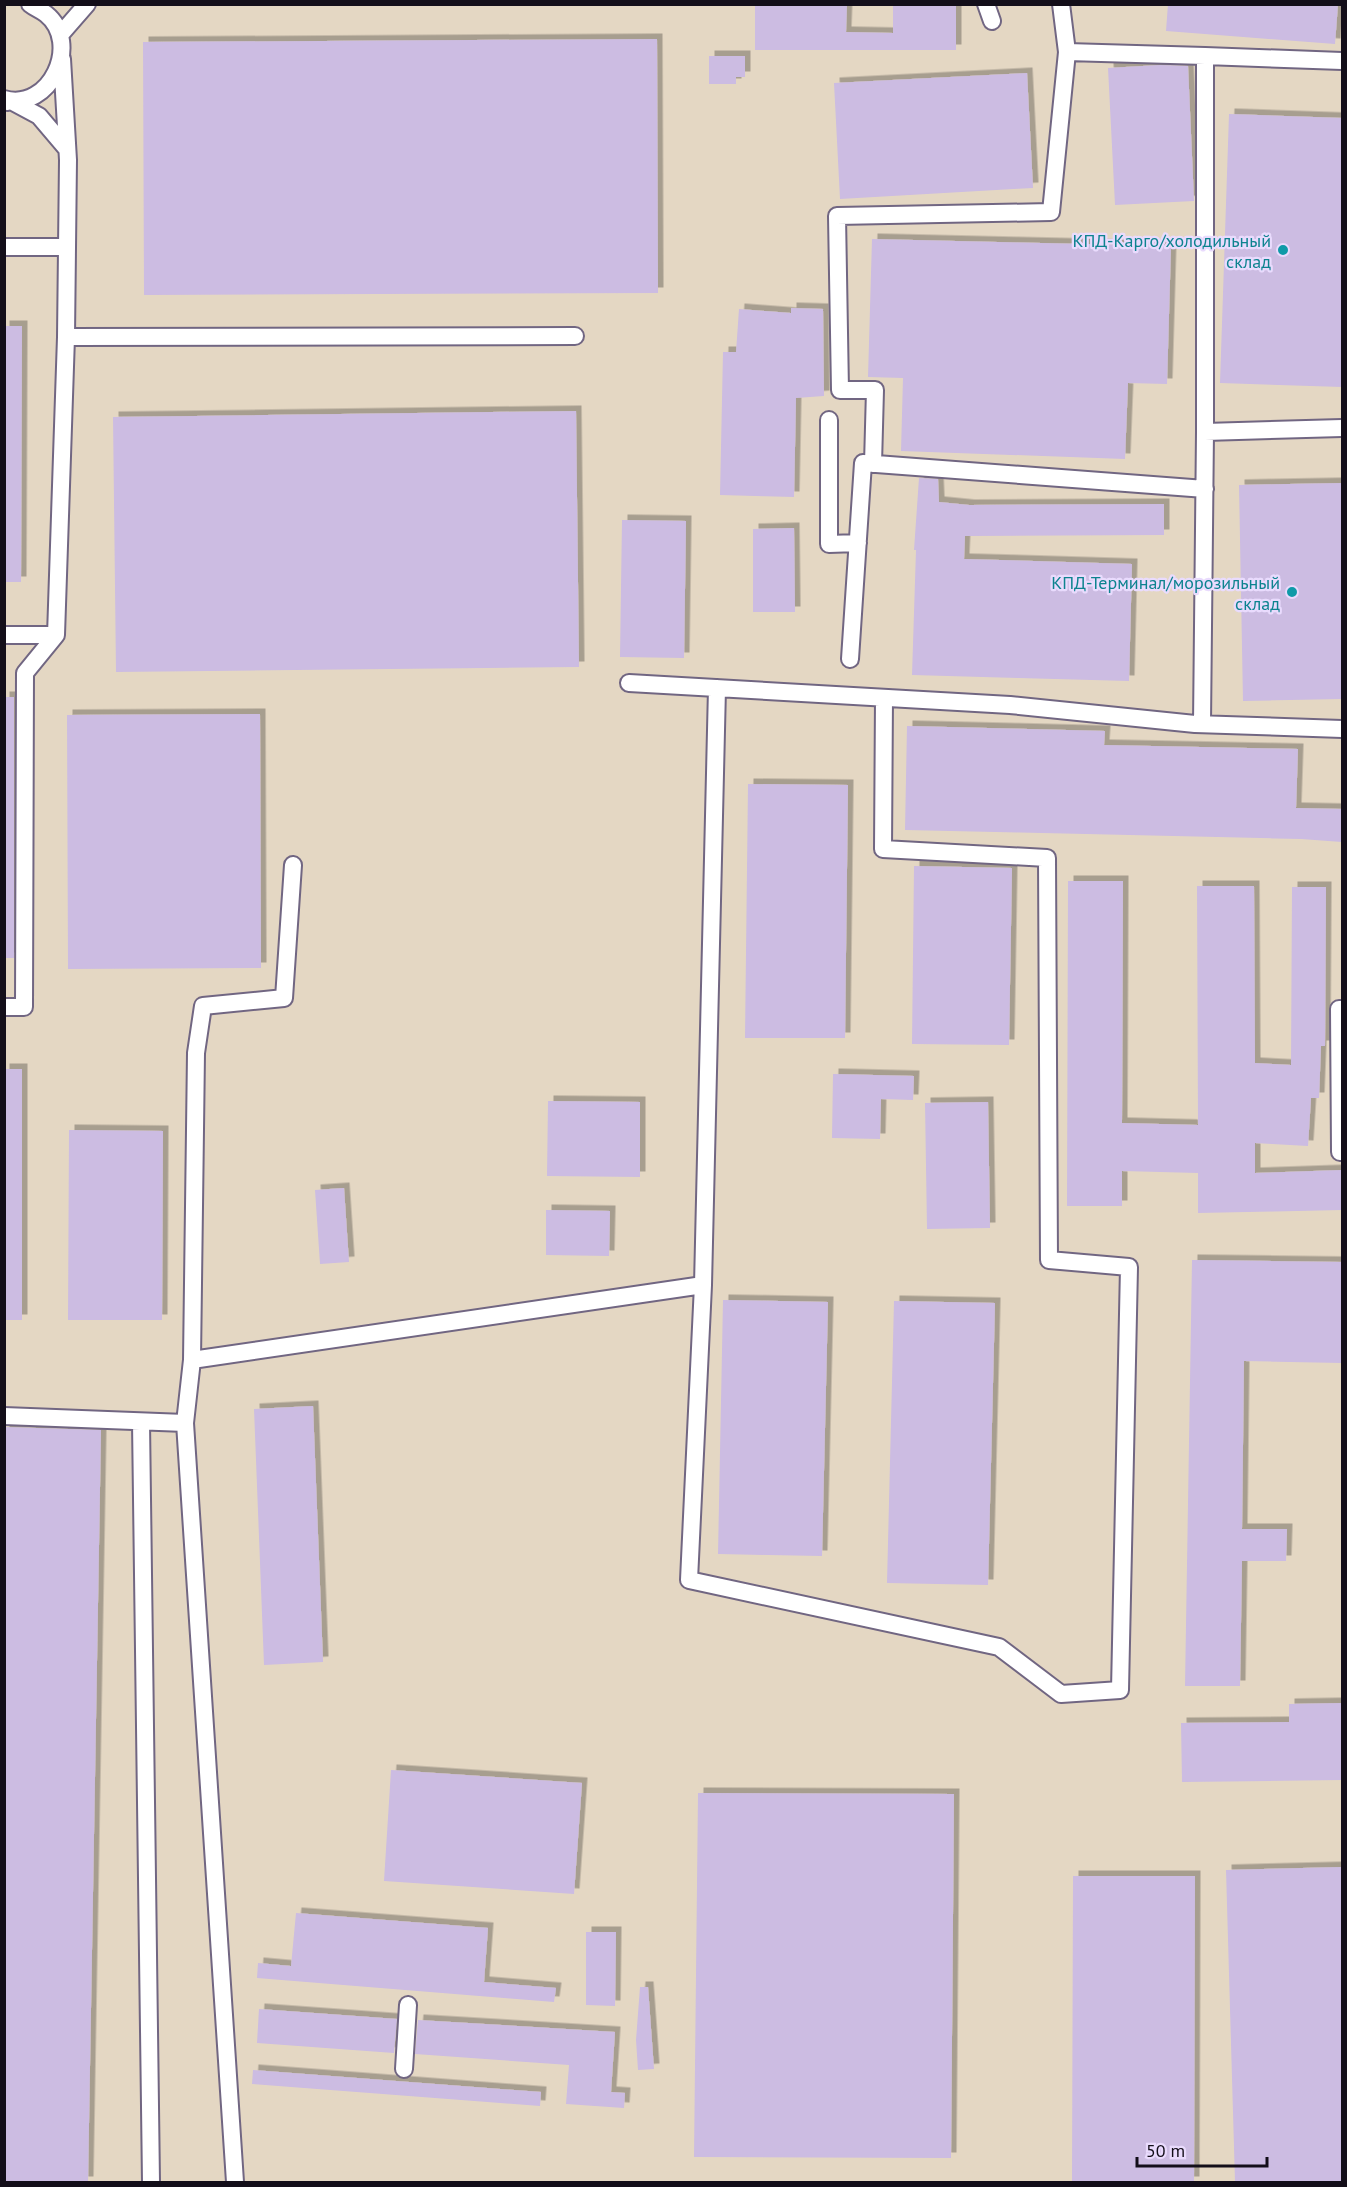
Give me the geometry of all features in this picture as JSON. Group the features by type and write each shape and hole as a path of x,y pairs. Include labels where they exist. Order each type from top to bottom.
{"lane":[{"path":"4,1006 24,1007 26,673 56,635 66,337 67,149 60,35 48,15 30,4"},
{"path":"60,35 87,4"},
{"path":"986,4 992,21"},
{"path":"873,464 875,390 840,390 837,216 1051,212 1066,52 1061,4"},
{"path":"1066,52 1342,61"},
{"path":"1202,724 1205,489 1205,56"},
{"path":"7,101 34,96 53,81 62,59"},
{"path":"7,101 39,116 67,149"},
{"path":"4,247 66,247"},
{"path":"66,337 575,336"},
{"path":"829,420 829,544 858,543"},
{"path":"1205,432 1342,428"},
{"path":"850,659 863,464 1205,489"},
{"path":"4,635 56,635"},
{"path":"629,683 1010,705 1202,724 1342,729"},
{"path":"717,688 703,1285 689,1580 999,1647 1061,1694 1120,1690 1129,1267 1049,1260 1047,858 883,849 884,698"},
{"path":"235,2182 184,1423 192,1360 196,1053 203,1006 284,998 293,865"},
{"path":"1342,1009 1339,1009 1340,1152 1342,1152"},
{"path":"192,1360 703,1285"},
{"path":"4,1416 184,1423"},
{"path":"141,1422 151,2182"},
{"path":"404,2069 408,2005"}],"shaded area":[{"path":"5,5 1342,5 1342,2182 5,2182"}],"building":[{"path":"755,4 847,4 846,32 893,33 893,4 956,4 956,50 755,50"},
{"path":"1168,4 1338,4 1335,44 1166,31"},
{"path":"657,39 658,293 144,295 143,42"},
{"path":"709,56 745,56 745,77 736,77 736,84 709,84"},
{"path":"1188,66 1194,201 1115,205 1108,68"},
{"path":"1027,73 1033,188 840,199 834,83"},
{"name":"КПД-Карго/холодильный склад","path":"1229,114 1342,118 1342,387 1220,383"},
{"path":"872,239 1171,246 1167,384 1128,383 1125,459 901,451 903,378 868,377"},
{"path":"791,308 823,309 824,396 796,398 794,497 720,495 723,352 736,352 739,309 791,313"},
{"path":"4,326 22,326 21,582 4,582"},
{"path":"576,411 579,667 116,672 113,417"},
{"path":"919,478 938,479 939,502 969,505 1164,504 1164,535 965,536 964,559 1132,564 1129,681 912,675 916,550 914,550"},
{"name":"КПД-Терминал/морозильный склад","path":"1342,483 1342,699 1243,701 1239,485"},
{"path":"622,520 686,521 684,658 620,657"},
{"path":"794,528 795,612 753,612 753,529"},
{"path":"4,697 14,697 14,958 4,958"},
{"path":"260,714 261,968 68,969 67,715"},
{"path":"907,726 1105,731 1104,745 1298,749 1296,808 1342,809 1342,842 1301,839 905,830"},
{"path":"748,784 848,785 845,1038 745,1038"},
{"path":"914,866 1012,868 1009,1045 912,1044"},
{"path":"1068,881 1123,881 1122,1123 1198,1125 1197,886 1254,886 1255,1063 1291,1065 1292,887 1326,887 1325,1046 1321,1046 1319,1098 1311,1098 1308,1146 1255,1143 1255,1173 1342,1170 1342,1210 1198,1213 1198,1173 1122,1171 1122,1206 1067,1206"},
{"path":"4,1069 22,1069 22,1320 4,1320"},
{"path":"833,1074 914,1076 913,1100 881,1099 880,1139 832,1138"},
{"path":"548,1101 640,1102 640,1177 547,1176"},
{"path":"988,1102 990,1228 927,1229 925,1103"},
{"path":"69,1130 163,1131 162,1320 68,1320"},
{"path":"344,1188 349,1262 320,1264 315,1190"},
{"path":"546,1210 610,1211 609,1256 546,1255"},
{"path":"1192,1260 1342,1262 1342,1363 1244,1361 1242,1529 1287,1529 1286,1561 1242,1561 1240,1686 1185,1686"},
{"path":"723,1300 828,1302 822,1556 718,1554"},
{"path":"894,1301 995,1303 988,1585 887,1583"},
{"path":"313,1406 323,1662 264,1665 254,1409"},
{"path":"4,1427 101,1430 88,2182 4,2182"},
{"path":"1342,1703 1342,1780 1182,1782 1181,1723 1289,1722 1289,1704"},
{"path":"391,1770 582,1783 574,1894 384,1881"},
{"path":"698,1793 954,1794 951,2158 694,2157"},
{"path":"1342,1867 1342,2182 1235,2182 1226,1870"},
{"path":"1073,1876 1195,1876 1194,2182 1072,2182"},
{"path":"296,1913 488,1928 484,1982 556,1988 554,2002 257,1978 258,1963 291,1966"},
{"path":"586,1932 616,1932 615,2006 586,2005"},
{"path":"640,1987 648,1987 654,2069 638,2070 636,2040"},
{"path":"259,2009 397,2019 394,2053 257,2043"},
{"path":"418,2020 615,2032 611,2092 625,2093 624,2108 566,2104 569,2065 415,2054"},
{"path":"253,2070 541,2092 540,2106 252,2084"}],"place":[{"name":"КПД-Карго/холодильный склад","path":"1283,250"},
{"name":"КПД-Терминал/морозильный склад","path":"1292,592"}]}
